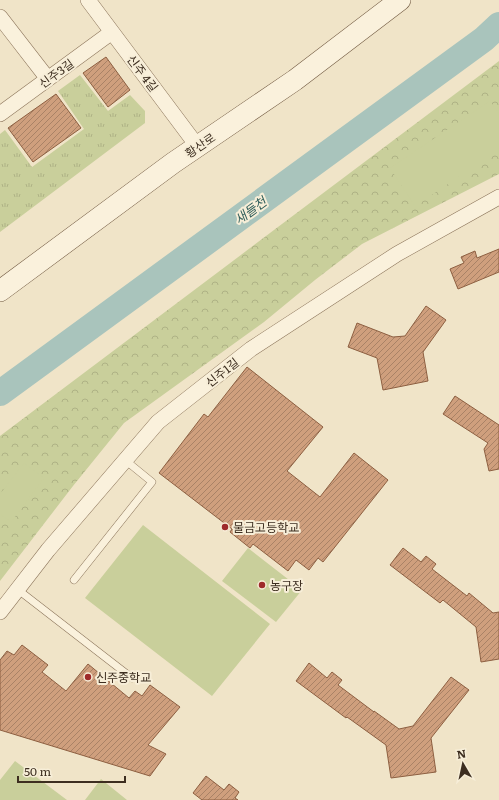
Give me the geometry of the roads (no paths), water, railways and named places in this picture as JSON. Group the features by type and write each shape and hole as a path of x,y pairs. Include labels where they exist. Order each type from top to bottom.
{"main road":[{"name":"황산로","path":"0,291 198,147 294,80 400,0"}],"street":[{"name":"신주 4길","path":"88,0 198,147"},
{"path":"0,17 48,79"},
{"name":"신주3길","path":"0,114 112,32"},
{"name":"신주1길","path":"0,612 48,550 158,422 251,349 397,254 499,197"}],"lane":[{"path":"74,580 152,482 125,460"},
{"path":"17,589 132,678"}],"waterway":[{"name":"새들천","path":"0,393 484,39 499,25"}],"place":[{"name":"물금고등학교","path":"225,527"},
{"name":"농구장","path":"262,585"},
{"name":"신주중학교","path":"88,677"}]}
